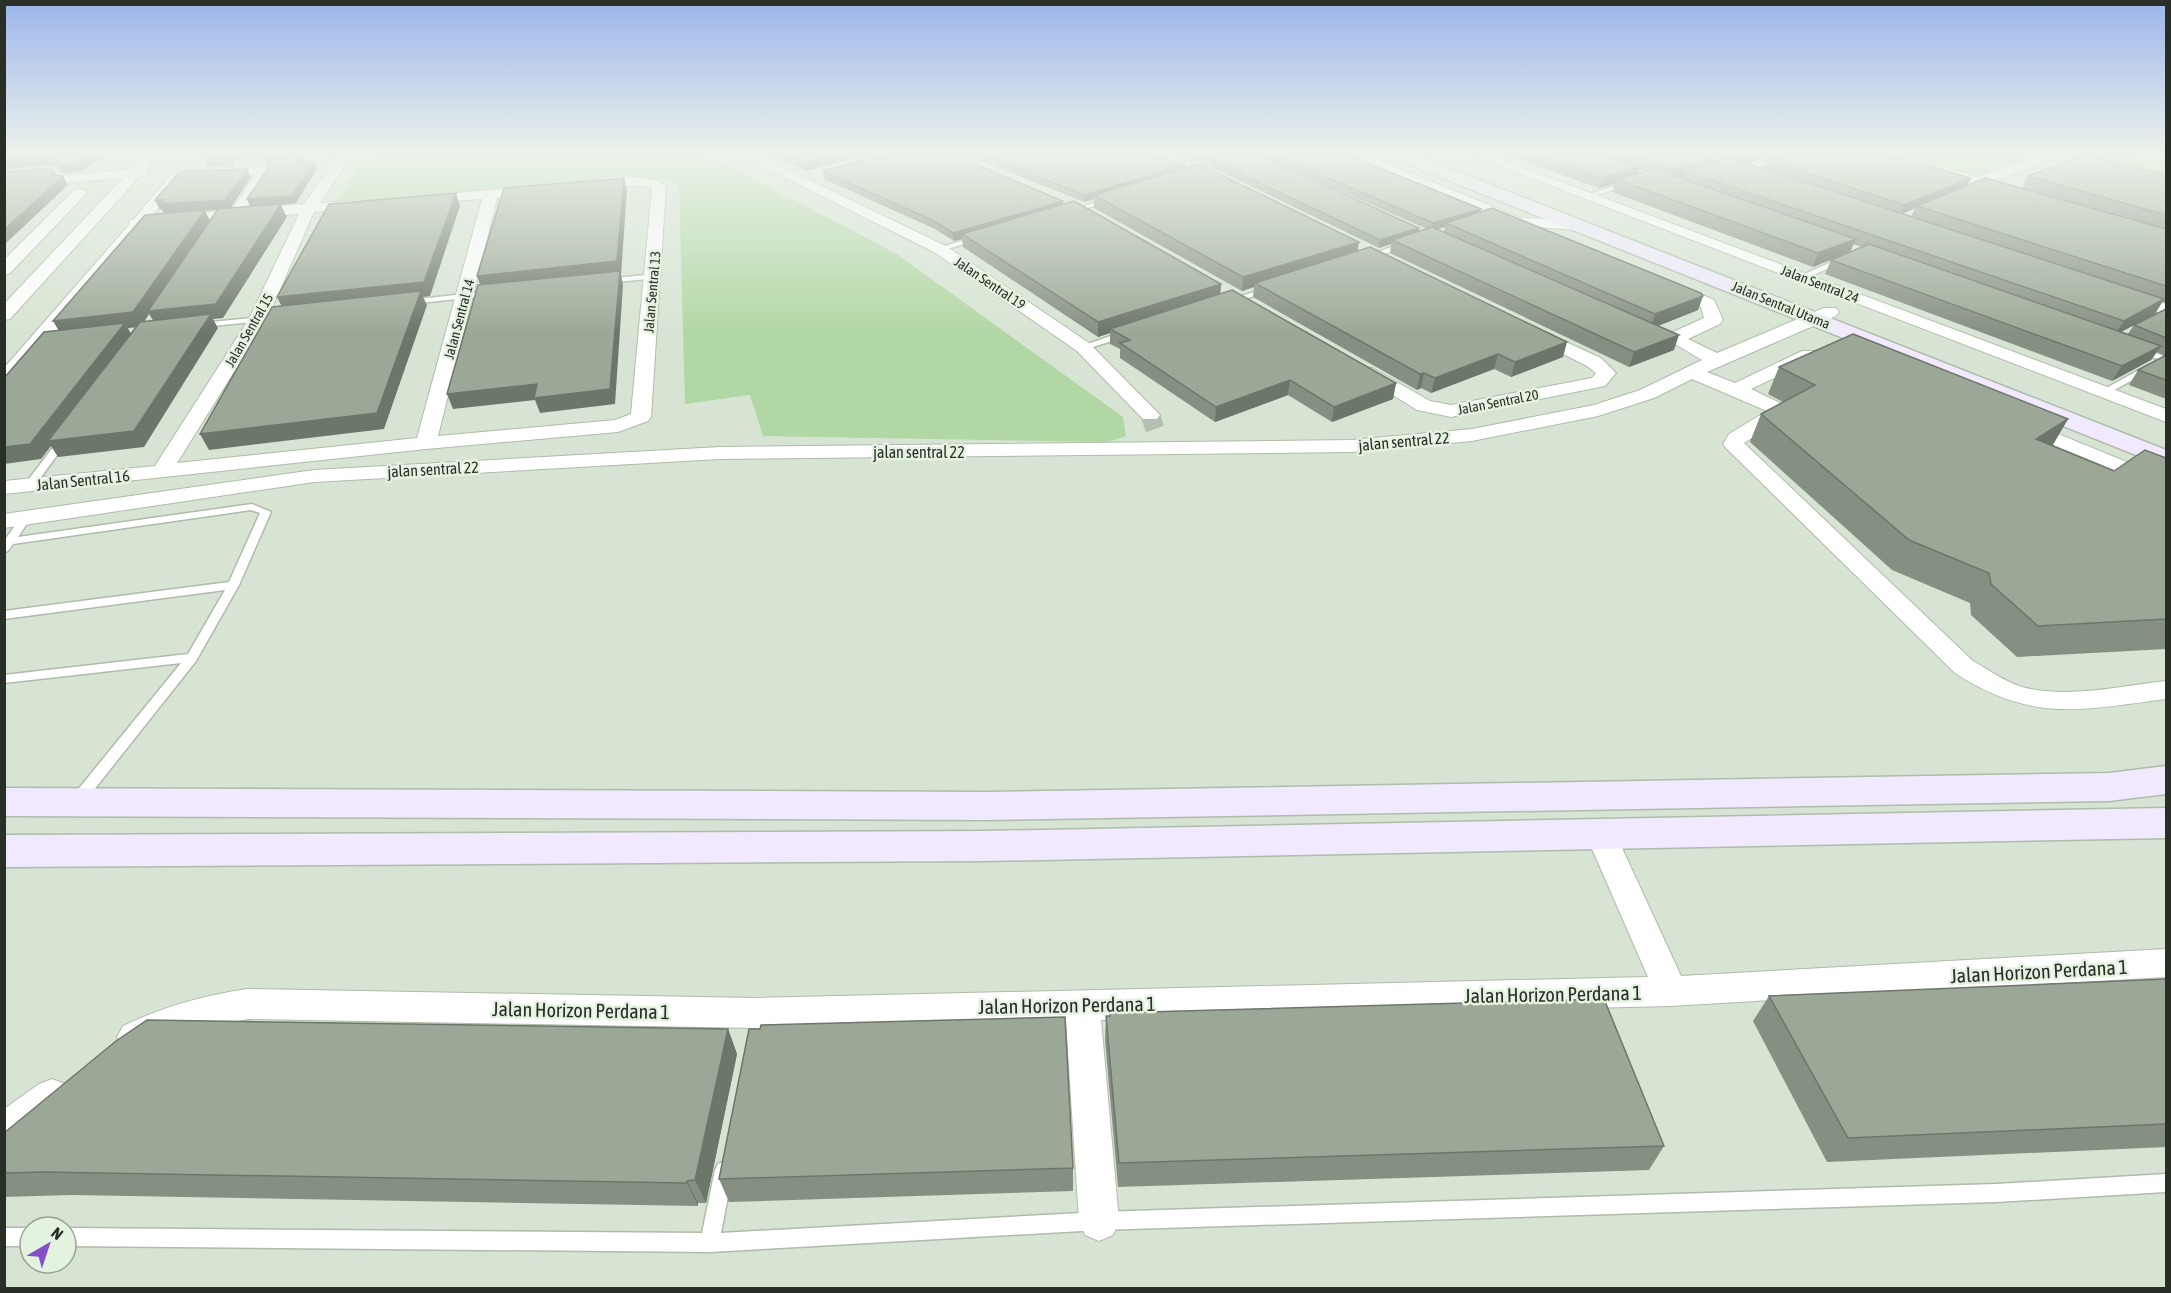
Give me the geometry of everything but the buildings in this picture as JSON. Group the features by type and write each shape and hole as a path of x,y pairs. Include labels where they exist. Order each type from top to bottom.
{"main road":[{"name":"Jalan Sentral Utama","path":"1547,213 2166,444"},
{"name":"Jalan Sentral Utama","path":"1575,213 2166,459"},
{"path":"4,802 987,806 2109,787 2166,780"},
{"path":"4,851 972,846 2166,824"}],"street":[{"path":"4,270 60,213"},
{"path":"4,315 110,213"},
{"path":"4,380 45,342 143,213"},
{"path":"225,218 229,213"},
{"path":"135,223 264,213"},
{"name":"Jalan Sentral 15","path":"161,472 264,319 307,213"},
{"name":"Jalan Sentral 14","path":"426,443 485,213"},
{"name":"Jalan Sentral 13","path":"636,421 641,417 657,213"},
{"name":"Jalan Sentral 19","path":"868,213 940,249 1083,346 1153,422 1155,450"},
{"path":"1089,213 1099,219"},
{"path":"1486,213 1516,222 1560,240"},
{"name":"Jalan Sentral 24","path":"1632,213 2166,416"},
{"path":"1516,222 1576,225"},
{"path":"1353,245 1395,265"},
{"path":"4,252 25,250"},
{"path":"1658,281 1704,301 1715,318 1673,340 1716,360"},
{"path":"1219,288 1259,311"},
{"path":"2110,291 2163,314"},
{"name":"jalan sentral 22","path":"4,521 314,476 720,453 1352,447 1473,435 1598,410 1647,394 1716,360 1822,315"},
{"name":"Jalan Sentral 20","path":"1351,364 1424,406 1451,411 1598,382 1607,373 1594,362 1521,326"},
{"path":"1735,390 1811,354 1832,351"},
{"path":"1692,372 1774,406 1778,413 1733,440 1736,447 1964,667 2006,691 2026,697 2054,700 2166,690"},
{"path":"2004,418 2166,485"},
{"name":"Jalan Sentral 16","path":"4,488 426,443 618,426 636,421"},
{"path":"1601,835 1671,991"},
{"name":"Jalan Horizon Perdana 1","path":"107,1054 168,1020 212,1008 248,1004 753,1024 1082,1005 1671,991 2166,963"},
{"path":"1082,1005 1099,1221"},
{"path":"4,1132 81,1074"}],"lane":[{"path":"940,249 983,236"},
{"path":"1354,262 1416,241"},
{"path":"1802,278 1853,256"},
{"path":"595,282 654,276"},
{"path":"1217,306 1283,285"},
{"path":"396,303 501,292"},
{"path":"190,326 264,319"},
{"path":"1083,346 1139,330"},
{"path":"2135,345 2166,357"},
{"path":"2104,392 2166,357"},
{"path":"29,486 70,431"},
{"path":"7,545 252,507 266,512 233,585 192,658 76,802"},
{"path":"7,545 26,518"},
{"path":"4,615 233,585"},
{"path":"4,679 192,658"},
{"path":"710,1243 728,1151"},
{"path":"78,1237 710,1243 1099,1221 1984,1194 2166,1183"}],"green space":[{"path":"680,213 819,213 895,253 1123,417 1126,436 1108,442 763,436 750,395 685,404"}],"tunnel":[{"path":"1150,415 1155,429"}]}
